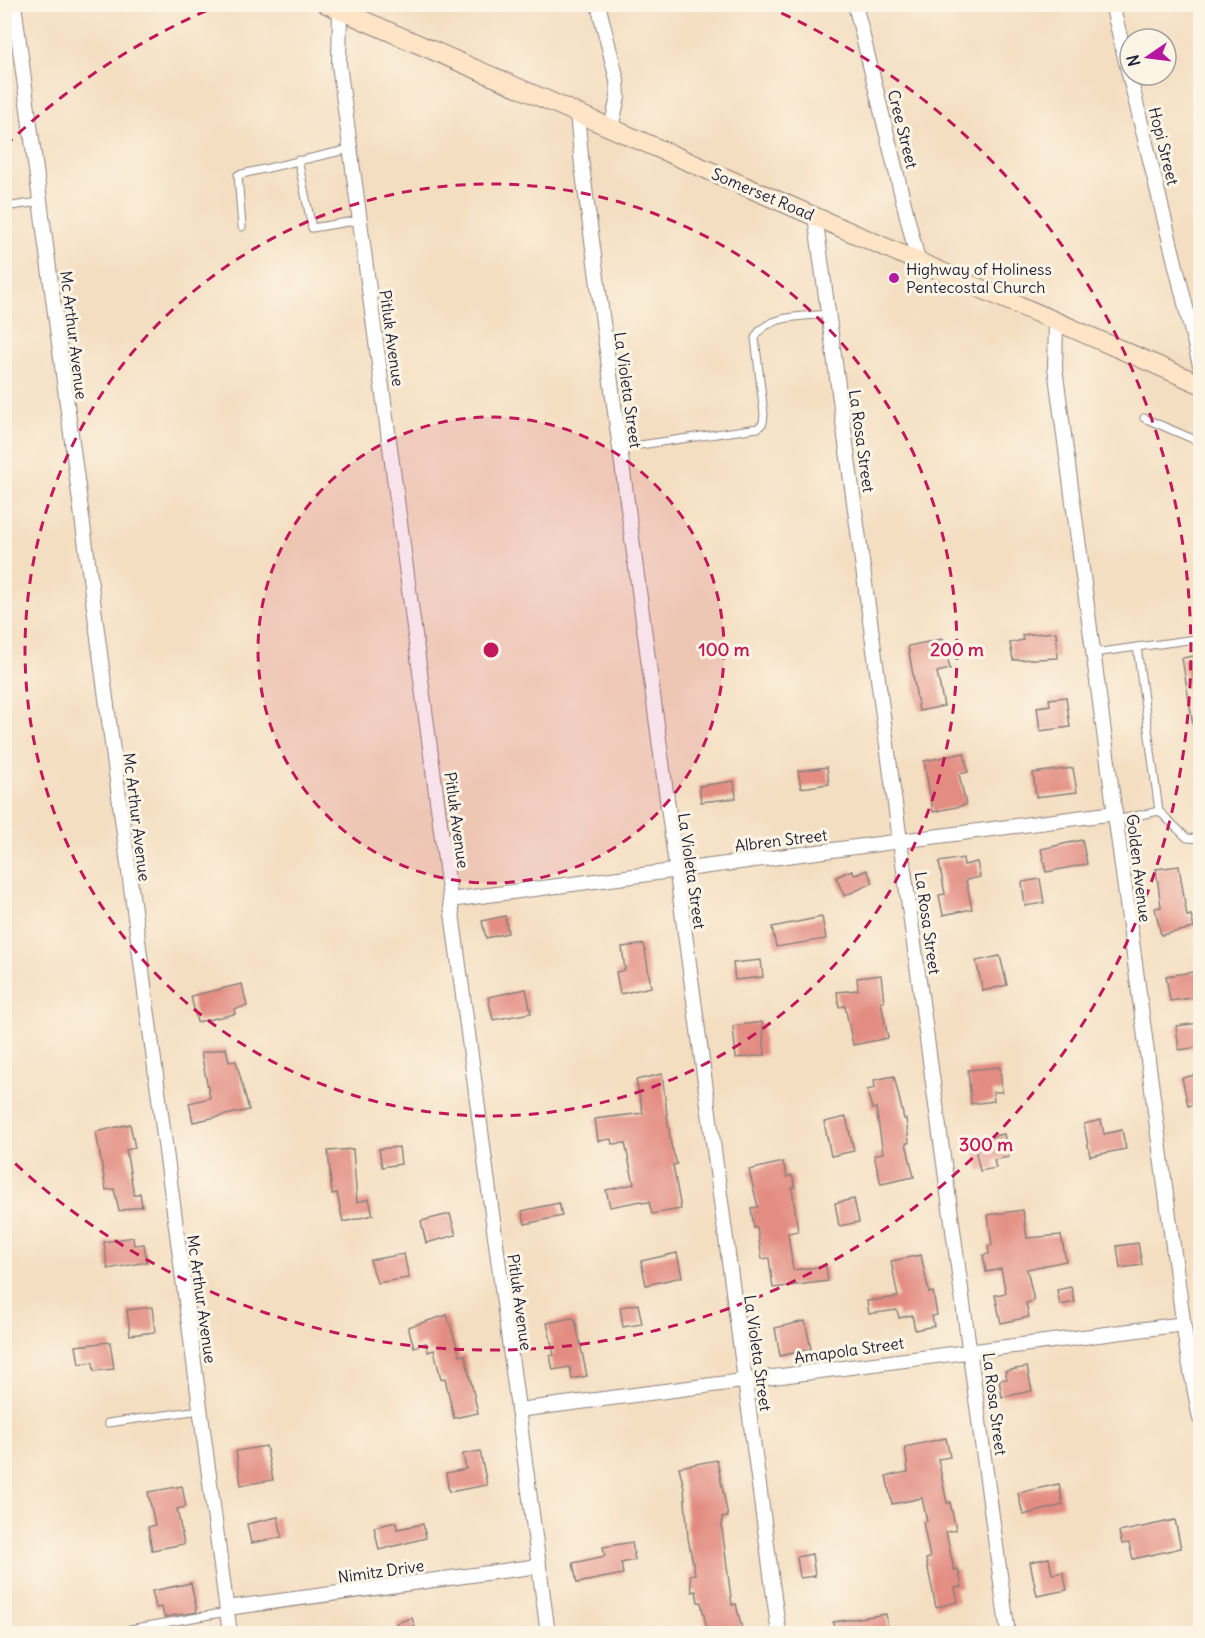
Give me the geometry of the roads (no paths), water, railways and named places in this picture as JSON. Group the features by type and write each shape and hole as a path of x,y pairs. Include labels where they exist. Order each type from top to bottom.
{"main road":[{"name":"Somerset Road","path":"333,8 1200,384"}],"street":[{"name":"Mc Arthur Avenue","path":"14,4 230,1634"},
{"path":"598,4 617,80 618,97 611,128"},
{"name":"Cree Street","path":"855,4 918,261"},
{"name":"Hopi Street","path":"1112,4 1200,365"},
{"name":"Pitluk Avenue","path":"333,8 548,1634"},
{"name":"La Violeta Street","path":"577,113 675,870 779,1634"},
{"name":"La Rosa Street","path":"815,216 1008,1634"},
{"name":"Golden Avenue","path":"1056,321 1055,368 1184,1324 1200,1419"},
{"name":"Albren Street","path":"450,900 900,841 1116,816"},
{"name":"Amapola Street","path":"518,1410 971,1349 1184,1324"},
{"name":"Nimitz Drive","path":"227,1610 539,1566"}],"lane":[{"path":"242,227 238,175 351,149"},
{"path":"298,160 312,228 360,220"},
{"path":"4,207 40,202"},
{"path":"620,448 758,428 763,423 764,414 755,338 757,333 773,321 828,314"},
{"path":"1144,418 1200,442"},
{"path":"1094,653 1196,639"},
{"path":"1137,647 1159,811 1187,838 1200,840"},
{"path":"1116,816 1159,811"},
{"path":"108,1423 200,1410"},
{"path":"130,1629 227,1610"}],"place":[{"name":"Highway of Holiness Pentecostal Church","path":"894,278"}]}
